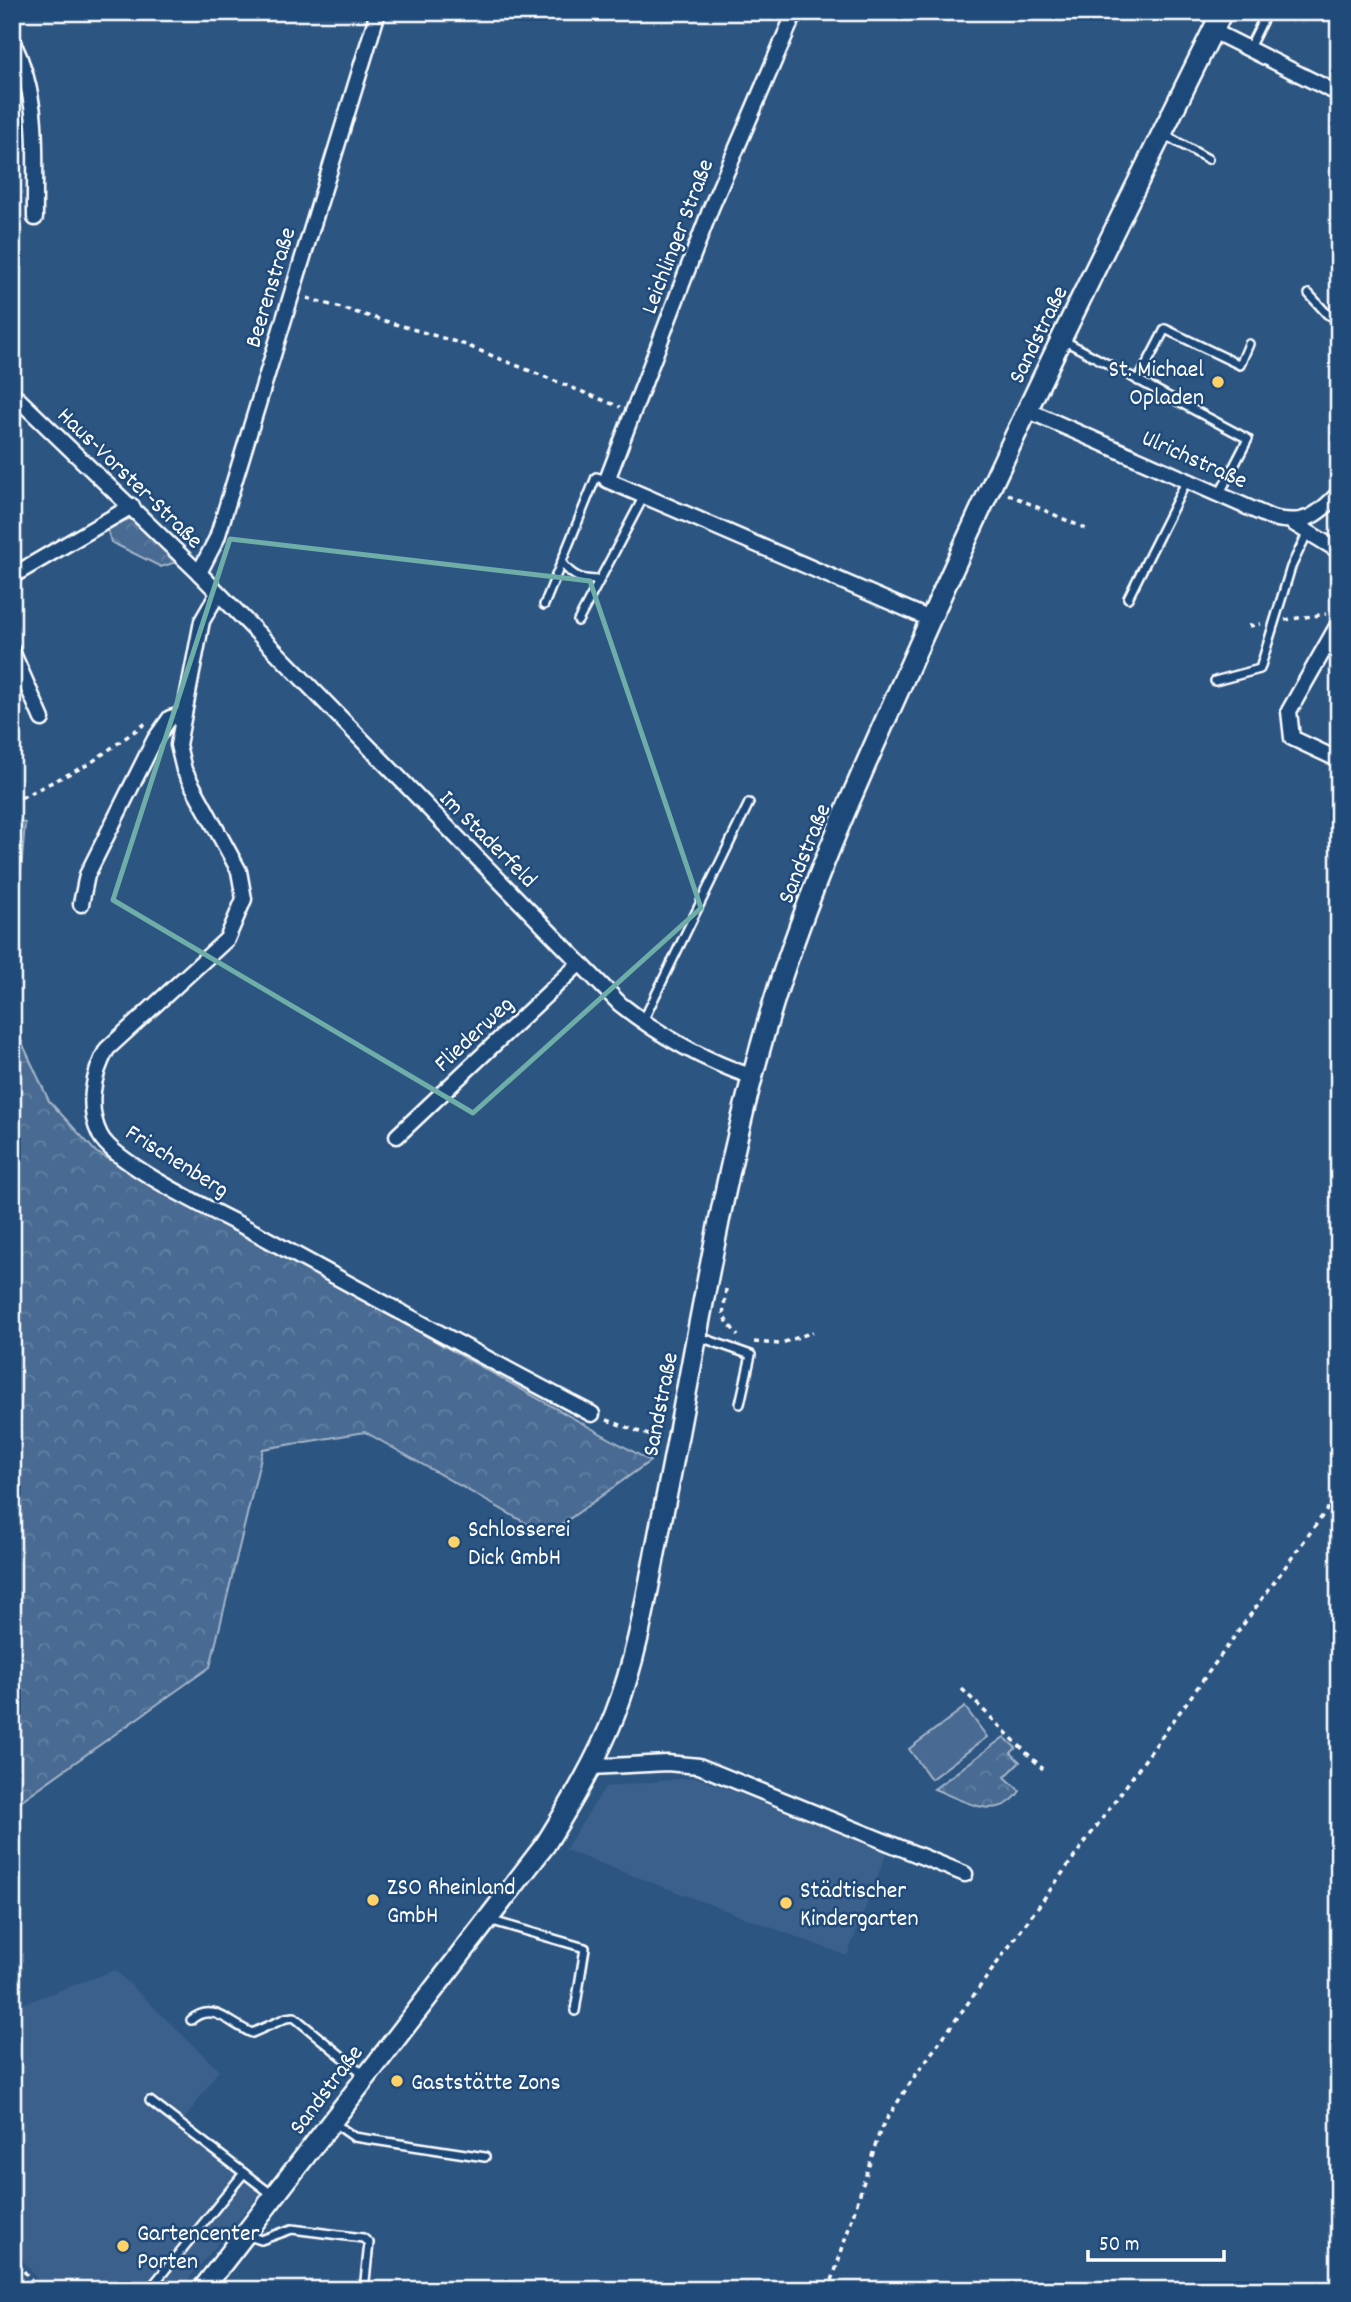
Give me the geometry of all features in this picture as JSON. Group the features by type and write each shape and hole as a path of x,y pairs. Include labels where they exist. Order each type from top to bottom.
{"street":[{"name":"Beerenstraße","path":"199,573 217,538 290,292 378,12"},
{"name":"Leichlinger Straße","path":"607,480 710,208 794,12"},
{"name":"Sandstraße","path":"202,2290 545,1845 591,1767 616,1711 633,1653 728,1175 779,984 827,852 930,619 1027,410 1222,12"},
{"path":"1213,31 1339,93"},
{"path":"12,40 28,80 36,113 36,218"},
{"name":"Haus-Vorster-Straße","path":"12,393 18,411 132,506 199,573 217,595"},
{"name":"Ulrichstraße","path":"1027,410 1272,518 1293,523"},
{"path":"607,480 930,619"},
{"path":"1339,493 1323,509 1293,523 1307,534 1339,551"},
{"path":"12,576 132,506"},
{"name":"Frischenberg","path":"217,595 202,621 178,746 184,769 239,871 244,899 226,939 107,1049 96,1071 92,1094 101,1136 122,1158 183,1193 592,1414"},
{"name":"Im Staderfeld","path":"217,595 620,1004 643,1022 726,1068 753,1077"},
{"path":"1339,623 1289,711 1292,738 1339,760"},
{"path":"12,651 42,719"},
{"path":"81,904 87,875 155,739 170,718 182,715"},
{"name":"Fliederweg","path":"397,1136 580,963"},
{"path":"591,1767 667,1763 699,1766 965,1874"}],"lane":[{"path":"1249,48 1267,12"},
{"path":"1163,134 1208,159"},
{"path":"1309,294 1327,314 1339,320"},
{"path":"1138,381 1165,329 1240,365 1249,344"},
{"path":"1061,340 1248,439 1220,493"},
{"name":"Leichlinger Straße","path":"544,605 596,477 607,480"},
{"path":"1128,598 1187,480"},
{"path":"578,621 644,495"},
{"path":"1215,681 1260,668 1291,567 1307,534"},
{"path":"562,563 572,575 582,580 599,580"},
{"path":"643,1022 749,803"},
{"path":"697,1335 751,1355 740,1404"},
{"path":"489,1920 584,1948 575,2011"},
{"path":"191,2020 200,2012 210,2011 252,2033 294,2017 367,2076"},
{"path":"150,2101 275,2196"},
{"path":"332,2122 354,2137 485,2157"},
{"path":"149,2290 244,2173"},
{"path":"245,2234 261,2240 292,2228 363,2238 369,2243 364,2290"}],"path":[{"path":"290,292 463,344 632,412"},
{"path":"991,486 1086,529"},
{"path":"1249,626 1339,612"},
{"path":"12,802 89,764 153,718"},
{"path":"707,1279 727,1283 723,1316 731,1330 744,1341 779,1344 813,1332"},
{"path":"592,1414 676,1446"},
{"path":"828,2290 881,2128 912,2080 1339,1493"},
{"path":"962,1689 1043,1769"},
{"path":"12,2255 38,2290"}],"highlighted area":[{"path":"230,539 590,581 701,908 473,1113 113,900"}],"shaded area":[{"name":"Städtischer Kindergarten","path":"695,1777 888,1849 847,1956 565,1850 605,1787"},
{"path":"115,1970 219,2070 180,2126 266,2187 179,2290 45,2290 12,2245 12,2008"}],"green space":[{"path":"134,517 179,561 161,567 111,542 107,528"},
{"path":"12,819 25,823 12,980"},
{"path":"12,1021 49,1101 96,1152 650,1461 547,1535 365,1432 263,1449 210,1667 12,1807"},
{"path":"965,1707 987,1737 931,1779 909,1749"},
{"path":"1004,1737 1016,1748 1011,1753 1020,1762 1005,1777 1020,1791 1011,1801 991,1808 968,1803 934,1789"}],"place":[{"name":"St. Michael Opladen","path":"1218,382"},
{"name":"Schlosserei Dick GmbH","path":"454,1542"},
{"name":"ZSO Rheinland GmbH","path":"373,1900"},
{"name":"Städtischer Kindergarten","path":"786,1903"},
{"name":"Gaststätte Zons","path":"397,2081"},
{"name":"Gartencenter Porten","path":"123,2246"}]}
